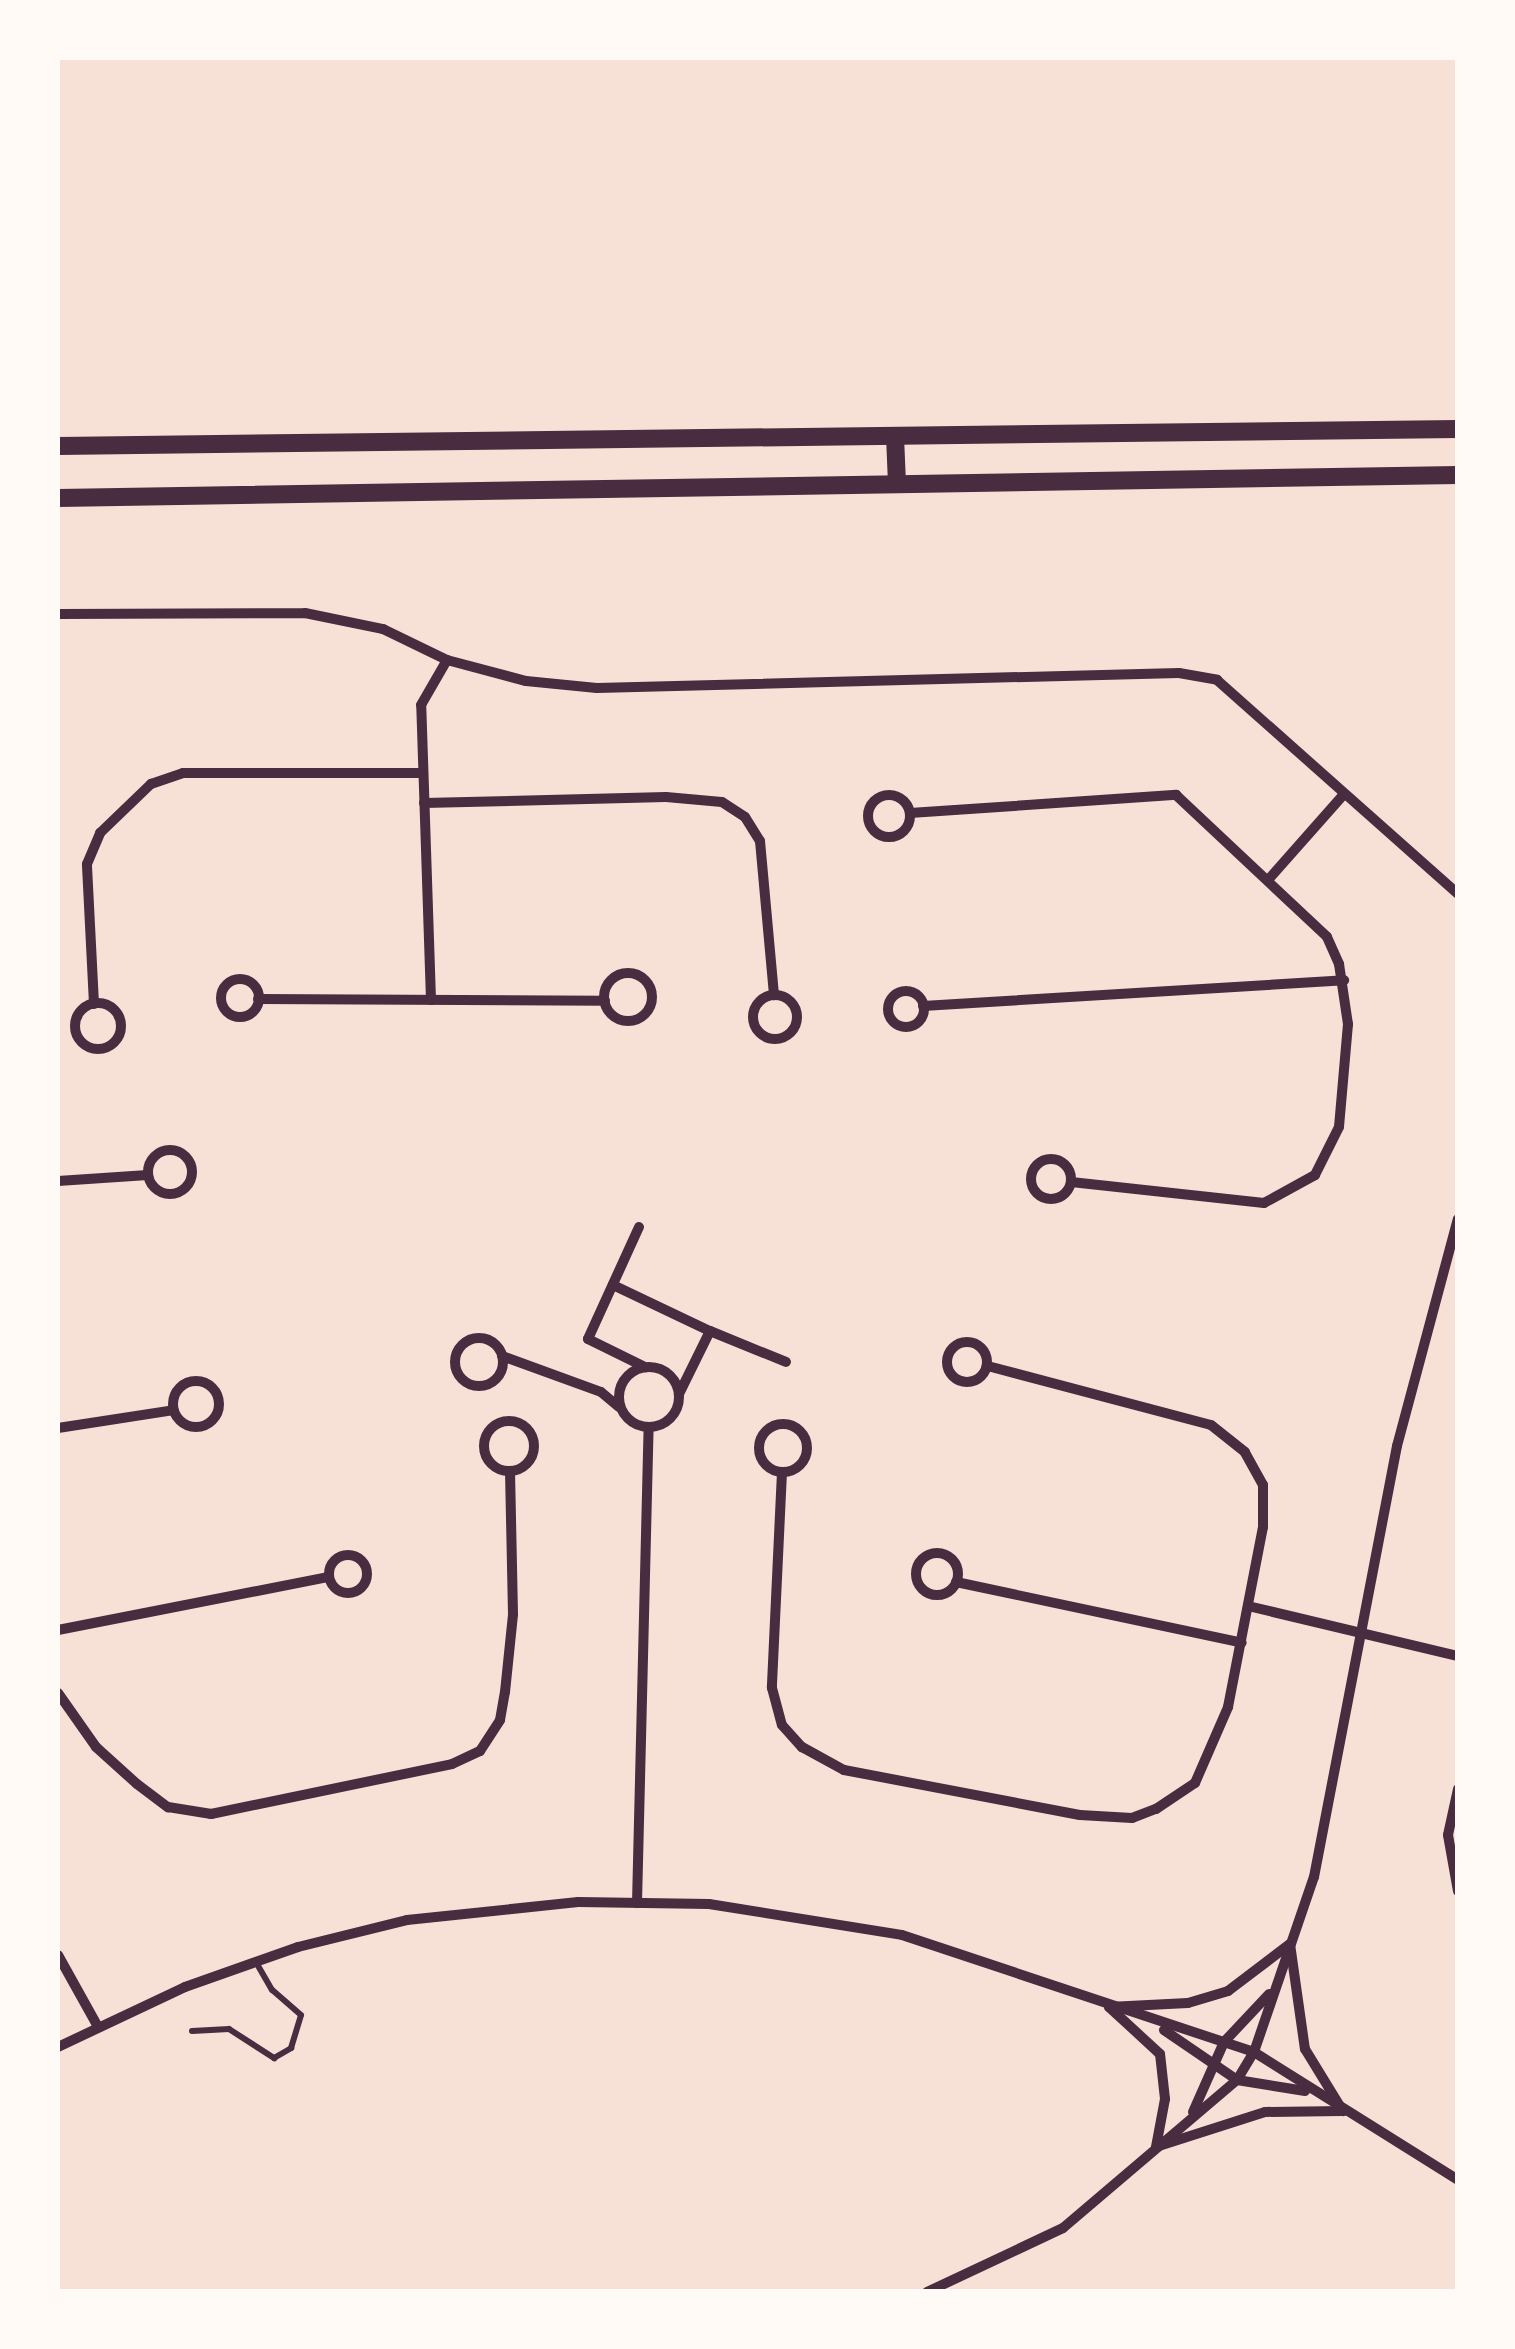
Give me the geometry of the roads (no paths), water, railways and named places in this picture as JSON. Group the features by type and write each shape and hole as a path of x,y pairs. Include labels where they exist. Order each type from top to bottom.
{"main road":[{"path":"58,446 1458,429"},
{"path":"895,436 897,484"},
{"path":"58,498 1458,474"}],"street":[{"path":"58,614 305,614 383,629 447,660 526,681 598,688 1179,673 1217,680 1239,694 1344,794 1458,894"},
{"path":"431,1000 421,705 447,660"},
{"path":"94,1004 87,864 100,833 150,784 183,773 424,774"},
{"path":"1268,880 1344,794"},
{"path":"910,813 1176,795 1327,937 1344,980 1348,1024 1339,1127 1315,1175 1264,1203 1071,1182"},
{"path":"886,796 904,802 910,813 903,833 889,838 868,821 874,802 886,796"},
{"path":"424,803 722,802 744,817 760,841 774,995"},
{"path":"628,974 643,978 652,992 650,1008 632,1021 617,1018 604,1001 608,985 628,974"},
{"path":"923,1006 1344,980"},
{"path":"774,995 793,1004 797,1018 779,1038 760,1032 754,1020 756,1006 774,995"},
{"path":"258,999 604,1001"},
{"path":"94,1004 108,1006 121,1022 119,1036 102,1048 81,1041 76,1026 81,1012 94,1004"},
{"path":"169,1150 192,1166 191,1180 175,1194 154,1188 148,1176 150,1161 169,1150"},
{"path":"1050,1159 1064,1164 1071,1182 1054,1200 1040,1198 1030,1182 1038,1164 1050,1159"},
{"path":"58,1181 148,1176"},
{"path":"928,2292 1063,2228 1193,2113 1237,2080 1254,2052 1314,1877 1397,1446 1458,1219"},
{"path":"639,1228 588,1339 671,1377 679,1394"},
{"path":"613,1285 786,1362"},
{"path":"648,1427 667,1420 710,1331"},
{"path":"502,1356 501,1372 483,1386 467,1383 455,1364 459,1349 478,1338 494,1343 502,1356 602,1392 618,1394"},
{"path":"967,1342 984,1352 987,1366 981,1377 964,1382 949,1372 947,1359 967,1342"},
{"path":"621,1408 618,1394 627,1376 627,1355"},
{"path":"627,1376 645,1366"},
{"path":"782,1472 772,1688 782,1724 822,1764 1080,1816 1132,1818 1195,1783 1228,1707 1264,1527 1263,1486 1245,1452 1211,1425 987,1366"},
{"path":"671,1377 691,1370"},
{"path":"185,1384 207,1384 217,1394 216,1416 204,1425 189,1426 174,1410 175,1395 185,1384"},
{"path":"602,1392 648,1427"},
{"path":"58,1428 174,1410"},
{"path":"505,1420 521,1424 534,1443 530,1459 510,1471 494,1467 484,1452 490,1428 505,1420"},
{"path":"786,1424 800,1431 807,1445 803,1461 782,1472 767,1467 758,1446 764,1432 786,1424"},
{"path":"637,1903 648,1427"},
{"path":"60,1702 96,1747 168,1808 211,1814 452,1764 480,1751 500,1720 513,1614 510,1471"},
{"path":"956,1582 957,1568 943,1554 929,1554 916,1570 918,1583 934,1595 956,1582 1242,1644"},
{"path":"58,1630 329,1577"},
{"path":"1248,1606 1458,1656"},
{"path":"1458,1790 1448,1835 1458,1891"},
{"path":"58,2046 256,1962 407,1920 578,1902 793,1913 902,1935 1157,2024 1254,2052 1311,2092 1458,2180"},
{"path":"1110,2007 1188,2003 1228,1990 1290,1944"},
{"path":"1290,1944 1305,2049 1343,2111"},
{"path":"58,1954 98,2027"},
{"path":"1193,2113 1211,2064 1224,2042 1272,1991"},
{"path":"1110,2007 1160,2054 1164,2099 1156,2147"},
{"path":"1157,2024 1237,2080 1311,2092"},
{"path":"1156,2147 1265,2112 1343,2111"}],"lane":[{"path":"192,2031 229,2029 274,2058 292,2048 302,2015 272,1990 256,1962"}]}
